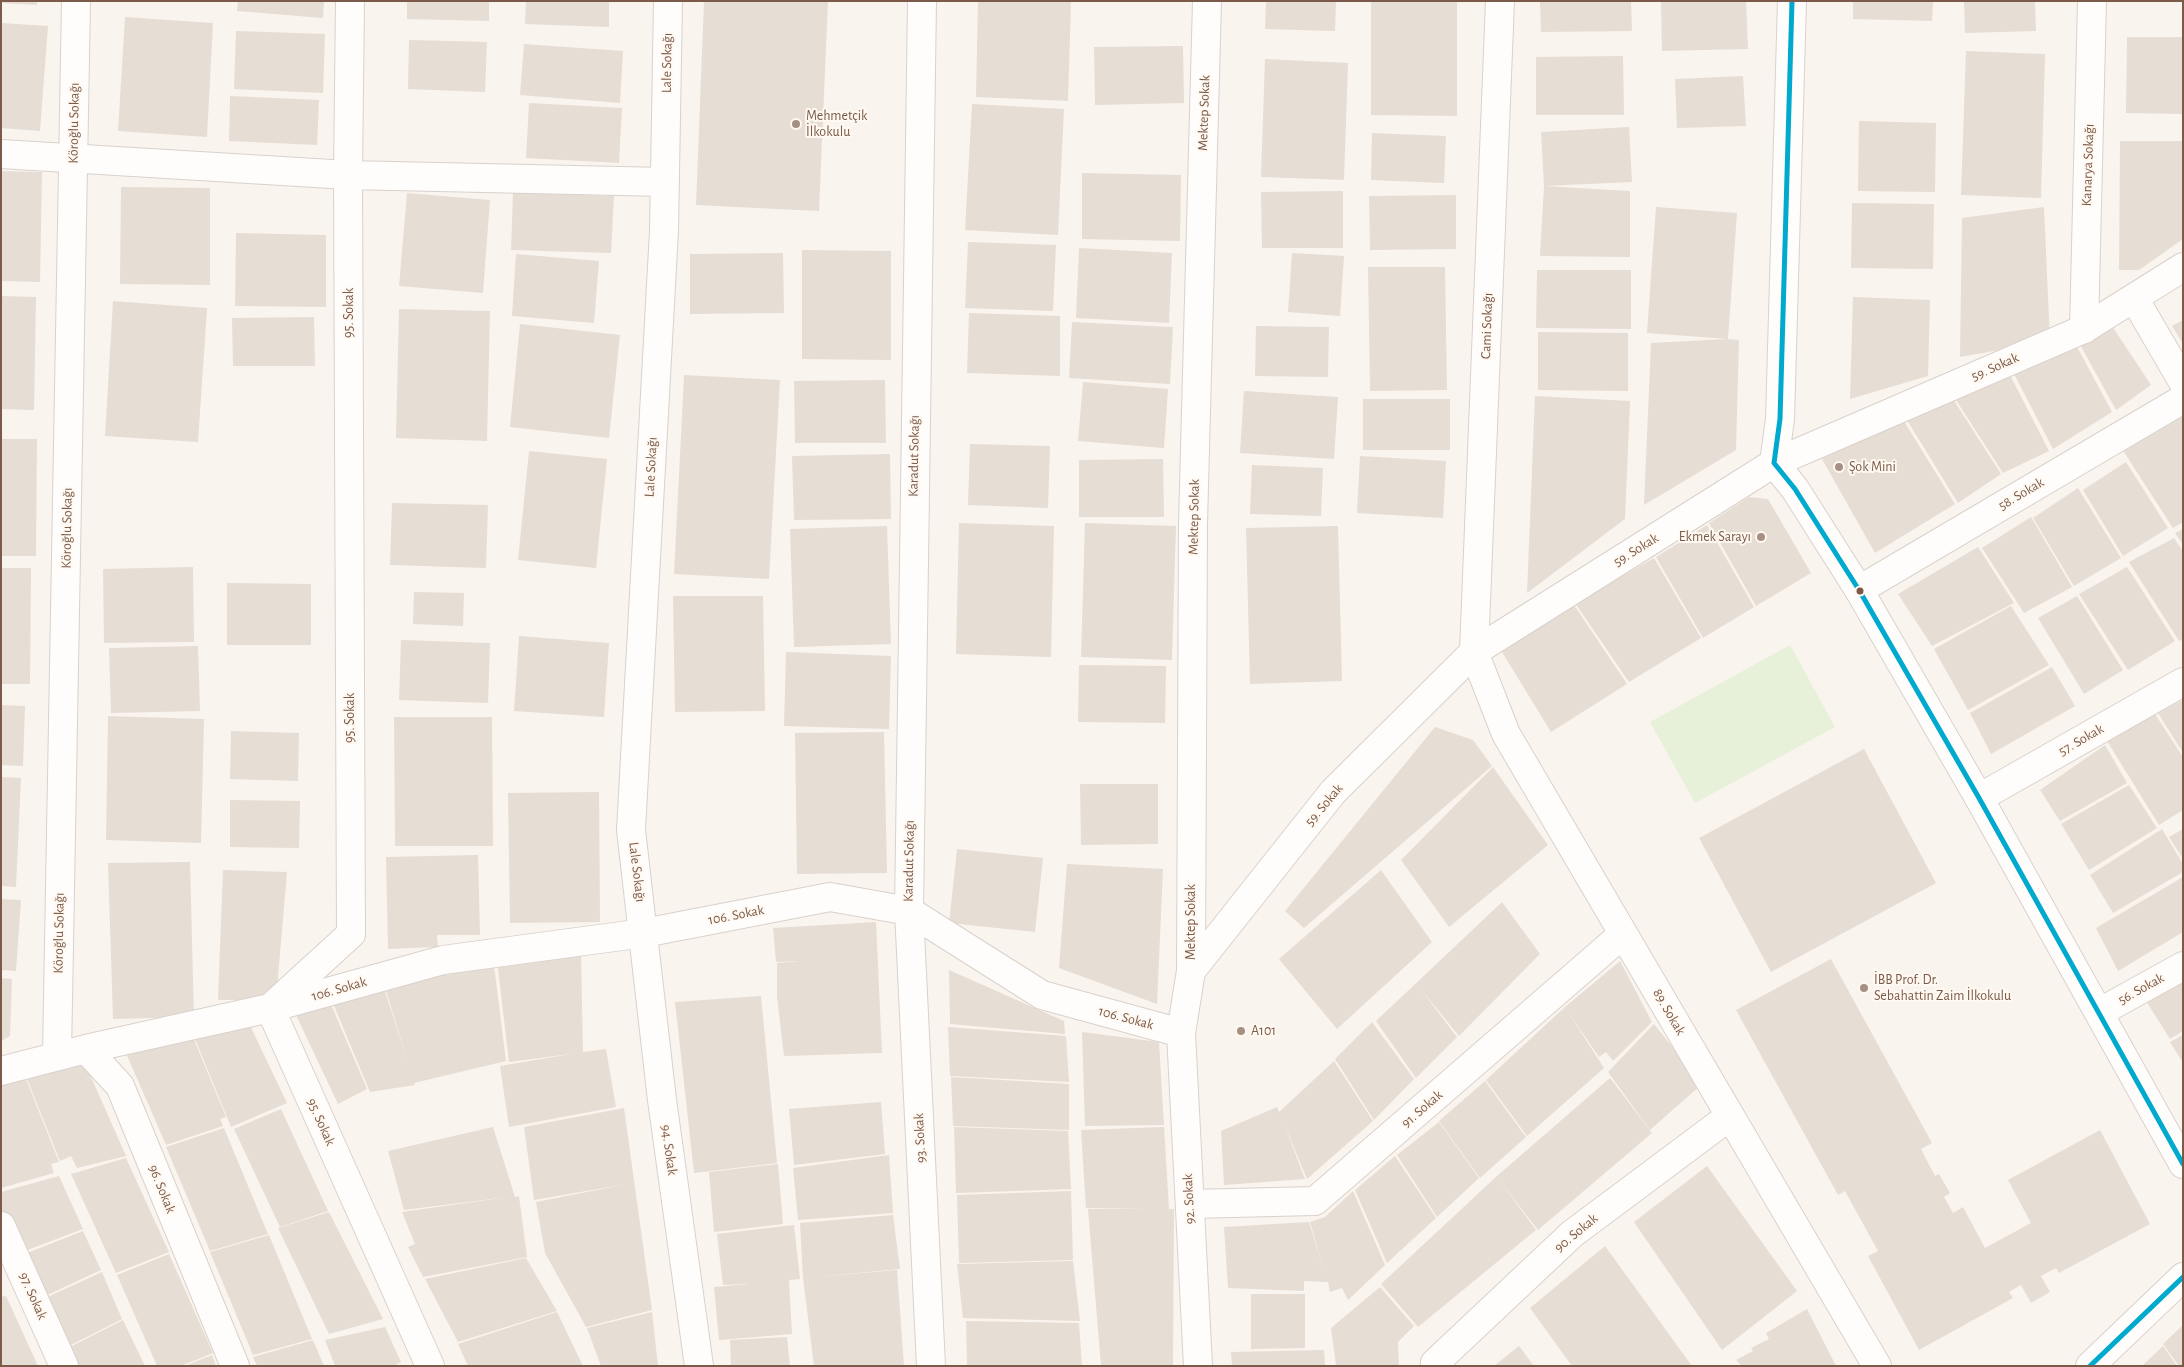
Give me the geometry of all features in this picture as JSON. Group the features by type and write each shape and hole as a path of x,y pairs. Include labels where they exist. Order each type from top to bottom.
{"street":[{"name":"Köroğlu Sokağı","path":"57,1055 76,1"},
{"name":"95. Sokak","path":"350,1 348,175 351,934 270,1008 430,1366"},
{"name":"Lale Sokağı","path":"644,933 631,830 665,182 668,1"},
{"name":"Karadut Sokağı","path":"909,911 922,1"},
{"name":"Mektep Sokak","path":"1181,1033 1191,971 1193,523 1207,1"},
{"name":"Cami Sokağı","path":"1474,652 1500,1"},
{"path":"1792,1 1780,419 1774,463 1796,489 1859,590 1980,798 2183,1164"},
{"name":"Kanarya Sokağı","path":"2084,328 2092,1"},
{"path":"1,154 73,160 348,175 665,182"},
{"name":"59. Sokak","path":"1191,971 1333,792 1474,652 1774,463 2084,328 2183,267"},
{"path":"2134,298 2183,382"},
{"name":"58. Sokak","path":"1859,590 2183,399"},
{"name":"89. Sokak","path":"1474,652 1506,734 1877,1366"},
{"name":"57. Sokak","path":"1980,798 2183,682"},
{"name":"106. Sokak","path":"86,1048 270,1008 443,960 644,933 830,896 909,911 1042,995 1181,1033"},
{"name":"93. Sokak","path":"909,911 931,1366"},
{"name":"94. Sokak","path":"644,933 662,1100 699,1366"},
{"name":"91. Sokak","path":"1190,1204 1315,1201 1623,934"},
{"name":"56. Sokak","path":"2100,1012 2183,966"},
{"name":"92. Sokak","path":"1181,1033 1198,1366"},
{"path":"1,1071 86,1048"},
{"name":"96. Sokak","path":"86,1048 120,1086 235,1366"},
{"name":"90. Sokak","path":"1436,1366 1435,1363 1572,1234 1730,1116"},
{"name":"97. Sokak","path":"1,1226 64,1366"},
{"path":"2090,1366 2183,1277"}],"green space":[{"path":"1790,645 1835,727 1695,803 1650,722"}],"building":[{"path":"1,1 37,1 37,5 1,3"},
{"path":"238,1 324,1 323,18 237,11"},
{"path":"407,1 489,1 489,21 407,19"},
{"path":"526,1 609,1 609,27 525,24"},
{"path":"704,1 828,1 819,211 696,205"},
{"path":"978,1 1071,1 1068,101 976,97"},
{"path":"1266,1 1336,1 1335,31 1265,29"},
{"path":"1371,1 1457,1 1457,116 1371,115"},
{"path":"1540,1 1631,1 1632,31 1541,32"},
{"path":"1661,1 1746,1 1748,49 1662,51"},
{"path":"1853,1 1933,1 1932,21 1853,19"},
{"path":"1964,1 2035,1 2036,31 1965,33"},
{"path":"125,17 213,23 207,137 118,131"},
{"path":"1,23 48,26 40,131 1,128"},
{"path":"236,31 325,34 323,93 234,89"},
{"path":"2127,37 2183,37 2183,114 2126,113"},
{"path":"409,40 487,42 485,92 408,89"},
{"path":"524,44 623,51 620,103 520,95"},
{"path":"1183,46 1184,103 1095,105 1094,47"},
{"path":"1966,51 2045,54 2041,198 1961,195"},
{"path":"1623,56 1624,115 1536,115 1536,57"},
{"path":"1265,59 1348,63 1344,180 1261,177"},
{"path":"1743,76 1746,126 1677,128 1675,79"},
{"path":"230,96 319,100 317,145 229,141"},
{"path":"529,103 622,108 619,163 526,158"},
{"path":"972,104 1064,109 1058,235 965,230"},
{"path":"1859,121 1936,123 1935,192 1858,191"},
{"path":"1629,127 1632,182 1544,186 1541,132"},
{"path":"1372,133 1446,136 1444,183 1371,180"},
{"path":"2120,141 2183,141 2183,239 2139,270 2119,270"},
{"path":"1,171 42,172 40,282 1,281"},
{"path":"1082,173 1181,175 1180,241 1082,239"},
{"path":"1544,186 1630,191 1630,257 1540,256"},
{"path":"121,187 210,188 210,285 120,284"},
{"path":"1343,191 1343,248 1262,248 1261,192"},
{"path":"407,193 490,200 483,293 399,286"},
{"path":"513,193 614,196 611,253 511,250"},
{"path":"1456,195 1456,249 1370,250 1369,196"},
{"path":"1852,203 1934,204 1933,269 1851,268"},
{"path":"1656,207 1737,213 1728,339 1647,333"},
{"path":"2044,207 2050,341 1960,357 1962,218"},
{"path":"236,233 326,235 326,307 235,306"},
{"path":"968,242 1056,245 1053,311 965,308"},
{"path":"1079,248 1172,253 1169,323 1076,318"},
{"path":"802,250 891,251 891,360 802,359"},
{"path":"783,253 784,313 690,314 690,254"},
{"path":"1292,253 1344,256 1340,316 1288,312"},
{"path":"516,254 599,261 594,323 512,316"},
{"path":"1368,267 1445,267 1447,390 1370,391"},
{"path":"1537,270 1631,270 1631,329 1536,328"},
{"path":"1,296 36,297 34,410 1,409"},
{"path":"1853,297 1930,300 1928,376 1850,399"},
{"path":"113,301 207,308 198,442 105,436"},
{"path":"399,309 490,311 487,441 396,438"},
{"path":"969,313 1060,316 1060,376 967,373"},
{"path":"314,317 315,366 233,366 232,318"},
{"path":"2183,320 2183,344 2172,326"},
{"path":"1072,322 1173,327 1170,384 1069,378"},
{"path":"520,324 620,335 609,438 510,427"},
{"path":"1256,326 1329,327 1328,377 1255,376"},
{"path":"2112,326 2151,385 2116,410 2078,341"},
{"path":"1538,332 1628,333 1628,391 1538,390"},
{"path":"1739,340 1736,450 1644,505 1651,343"},
{"path":"2075,343 2112,412 2053,449 2013,372"},
{"path":"684,375 780,380 769,579 674,574"},
{"path":"2010,375 2049,451 2003,473 1956,400"},
{"path":"885,380 886,443 795,443 794,381"},
{"path":"1083,382 1168,389 1164,448 1078,441"},
{"path":"1244,391 1338,397 1334,459 1240,453"},
{"path":"1535,396 1630,401 1625,519 1527,593"},
{"path":"1363,399 1450,399 1450,450 1363,450"},
{"path":"1953,399 2001,474 1958,503 1905,417"},
{"path":"2179,414 2183,419 2183,522 2173,528 2122,449"},
{"path":"1902,418 1955,504 1875,553 1822,459"},
{"path":"1,439 37,439 36,556 1,556"},
{"path":"970,444 1050,446 1048,508 968,505"},
{"path":"529,451 607,459 596,568 518,560"},
{"path":"890,454 891,519 794,520 792,456"},
{"path":"1360,456 1446,461 1443,518 1357,513"},
{"path":"1163,459 1164,517 1079,517 1079,460"},
{"path":"2126,462 2168,528 2123,556 2083,490"},
{"path":"1252,465 1323,468 1321,516 1250,514"},
{"path":"2078,488 2121,558 2074,586 2033,518"},
{"path":"1749,497 1768,499 1811,573 1756,606 1709,523"},
{"path":"392,503 488,505 486,568 390,565"},
{"path":"2031,517 2072,587 2024,613 1982,548"},
{"path":"959,523 1054,526 1051,657 956,654"},
{"path":"1085,523 1176,526 1172,660 1081,657"},
{"path":"1707,525 1754,607 1703,638 1656,557"},
{"path":"887,526 891,644 794,647 790,529"},
{"path":"1338,526 1342,681 1250,684 1246,528"},
{"path":"2183,529 2183,545 2175,533"},
{"path":"2174,538 2183,551 2183,639 2179,641 2129,562"},
{"path":"1978,547 2014,603 1932,646 1898,594"},
{"path":"1654,558 1701,638 1629,682 1575,603"},
{"path":"193,567 194,642 104,643 103,569"},
{"path":"2127,567 2175,641 2128,670 2079,594"},
{"path":"1,568 31,568 30,684 1,684"},
{"path":"227,583 311,584 311,645 227,645"},
{"path":"414,592 464,593 463,626 413,624"},
{"path":"673,596 763,596 765,711 675,712"},
{"path":"2077,596 2123,670 2084,694 2038,618"},
{"path":"1574,605 1627,684 1551,732 1502,652"},
{"path":"2011,606 2049,665 1968,710 1934,649"},
{"path":"519,636 609,643 604,717 514,711"},
{"path":"401,640 490,643 488,703 399,700"},
{"path":"198,646 200,711 111,713 109,648"},
{"path":"786,652 891,656 889,729 784,726"},
{"path":"1079,665 1166,666 1165,723 1078,722"},
{"path":"2052,667 2075,706 1991,754 1970,713"},
{"path":"2183,700 2183,753 2158,713"},
{"path":"1,705 25,706 23,766 1,765"},
{"path":"2155,714 2183,757 2183,810 2159,825 2107,741"},
{"path":"108,716 204,719 201,843 106,840"},
{"path":"394,717 492,717 493,846 395,846"},
{"path":"1435,727 1473,740 1492,766 1304,928 1285,911"},
{"path":"231,731 299,733 298,781 230,779"},
{"path":"884,732 887,873 797,874 795,733"},
{"path":"2105,745 2127,783 2060,821 2040,790"},
{"path":"1864,749 1936,883 1771,972 1699,838"},
{"path":"1493,767 1548,845 1449,927 1401,860"},
{"path":"1,777 21,778 16,887 1,886"},
{"path":"1080,784 1158,784 1158,844 1081,845"},
{"path":"2129,785 2157,828 2089,870 2061,824"},
{"path":"599,792 600,922 510,923 508,793"},
{"path":"230,800 300,801 299,848 230,847"},
{"path":"2162,829 2183,864 2183,872 2113,913 2090,875"},
{"path":"2183,829 2183,859 2169,837"},
{"path":"957,849 1043,858 1035,932 949,923"},
{"path":"478,855 480,935 437,935 438,947 388,949 386,857"},
{"path":"190,862 194,1017 113,1019 108,863"},
{"path":"1067,864 1163,869 1157,1004 1059,968"},
{"path":"223,870 287,872 276,1000 218,1000"},
{"path":"1381,870 1432,942 1337,1029 1279,959"},
{"path":"2183,877 2183,932 2118,971 2096,928"},
{"path":"1,899 21,900 16,971 1,970"},
{"path":"1502,902 1540,954 1459,1036 1419,987 1457,1037 1416,1078 1376,1021"},
{"path":"876,922 882,1053 784,1056 777,997 777,963 800,961 776,962 773,928"},
{"path":"581,953 583,1052 606,1049 616,1107 509,1127 500,1066 571,1054 509,1062 497,960"},
{"path":"1831,959 1932,1143 1921,1149 1935,1176 1939,1174 1950,1193 1944,1197 1953,1213 1963,1207 1985,1248 2031,1223 2008,1180 2100,1130 2150,1224 2059,1273 2056,1268 2041,1276 2050,1292 2031,1303 2021,1285 2009,1292 2013,1298 1919,1350 1868,1256 1878,1251 1845,1191 1838,1195 1736,1010"},
{"path":"1620,961 1652,1022 1613,1061 1606,1052 1599,1057 1566,1009 1604,1068 1527,1136 1486,1080 1565,1007"},
{"path":"494,965 506,1061 414,1083 415,1085 370,1092 332,1001 384,988 408,1063 385,987"},
{"path":"949,970 1064,1021 1065,1034 950,1024"},
{"path":"1,978 12,979 10,1036 1,1041"},
{"path":"2183,979 2183,1031 2170,1039 2146,1001"},
{"path":"761,996 777,1163 694,1173 675,1002"},
{"path":"330,1002 367,1089 338,1104 296,1015"},
{"path":"246,1017 287,1103 231,1127 193,1034"},
{"path":"1372,1022 1414,1079 1374,1120 1335,1059"},
{"path":"1654,1024 1702,1084 1650,1130 1608,1072"},
{"path":"948,1027 1066,1036 1069,1082 950,1076"},
{"path":"190,1030 226,1117 220,1119 223,1126 166,1145 122,1044"},
{"path":"1082,1032 1159,1042 1164,1125 1085,1126"},
{"path":"2183,1035 2183,1063 2170,1042"},
{"path":"84,1061 126,1156 77,1168 71,1156 60,1161 25,1074"},
{"path":"1334,1061 1373,1121 1307,1179 1284,1124 1305,1179 1224,1185 1221,1131 1277,1107 1279,1112"},
{"path":"24,1074 59,1162 51,1164 54,1173 1,1188 1,1080"},
{"path":"951,1077 1069,1084 1069,1130 953,1126"},
{"path":"1610,1078 1652,1133 1538,1230 1500,1181 1536,1230 1418,1327 1381,1284 1497,1176"},
{"path":"1485,1081 1526,1137 1480,1178 1439,1121"},
{"path":"881,1102 885,1154 794,1165 789,1109"},
{"path":"624,1108 652,1310 586,1327 545,1253 536,1202 627,1184 534,1200 524,1127"},
{"path":"281,1109 328,1211 280,1227 234,1129"},
{"path":"1439,1122 1479,1178 1437,1217 1397,1155"},
{"path":"493,1127 515,1197 519,1196 527,1257 423,1277 408,1247 415,1244 402,1212 508,1197 404,1210 388,1151"},
{"path":"954,1127 1068,1131 1071,1189 956,1193"},
{"path":"1164,1127 1169,1209 1174,1209 1173,1366 1101,1366 1088,1209 1146,1208 1086,1208 1081,1130"},
{"path":"224,1128 268,1234 210,1251 166,1147"},
{"path":"889,1155 893,1213 798,1220 793,1168"},
{"path":"1395,1156 1436,1218 1387,1263 1355,1190"},
{"path":"126,1158 169,1252 116,1273 71,1174"},
{"path":"778,1164 783,1224 714,1232 709,1172"},
{"path":"1707,1166 1797,1291 1722,1350 1634,1222"},
{"path":"59,1176 83,1229 22,1252 1,1210 1,1192"},
{"path":"1071,1191 1073,1260 959,1263 957,1195"},
{"path":"1353,1191 1385,1265 1348,1300 1342,1288 1330,1292 1328,1282 1304,1281 1304,1291 1228,1288 1224,1227 1309,1222 1324,1271 1310,1222 1325,1217"},
{"path":"329,1212 383,1319 329,1334 278,1228"},
{"path":"893,1215 900,1269 816,1277 897,1270 904,1366 814,1366 803,1278 800,1223"},
{"path":"794,1225 800,1279 789,1280 792,1334 719,1340 714,1287 750,1284 723,1285 717,1234"},
{"path":"83,1231 101,1270 43,1297 22,1255"},
{"path":"269,1235 312,1339 253,1355 210,1252"},
{"path":"1605,1246 1692,1366 1572,1366 1530,1308"},
{"path":"169,1254 213,1353 181,1366 157,1366 117,1275"},
{"path":"526,1258 557,1311 458,1342 425,1279"},
{"path":"1073,1261 1080,1321 963,1318 957,1264"},
{"path":"102,1272 122,1319 69,1346 43,1299"},
{"path":"1380,1287 1414,1326 1398,1342 1399,1366 1336,1366 1331,1328"},
{"path":"1251,1294 1305,1294 1305,1348 1251,1349"},
{"path":"6,1296 38,1366 1,1366 1,1297"},
{"path":"1807,1309 1836,1366 1742,1366 1736,1360 1753,1351 1751,1348 1769,1339 1766,1333"},
{"path":"557,1312 583,1366 468,1366 458,1344"},
{"path":"652,1312 658,1366 601,1366 587,1328"},
{"path":"123,1320 145,1366 79,1366 70,1347"},
{"path":"966,1321 1079,1323 1082,1366 967,1366"},
{"path":"2183,1325 2183,1366 2179,1366 2163,1344"},
{"path":"385,1327 401,1362 394,1366 335,1366 325,1340"},
{"path":"787,1337 790,1366 731,1366 730,1340"},
{"path":"313,1340 324,1366 257,1366 253,1357"},
{"path":"1519,1346 1534,1366 1494,1366"},
{"path":"2163,1346 2177,1366 2142,1366"},
{"path":"1324,1350 1325,1366 1232,1366 1231,1352"},
{"path":"212,1355 216,1366 185,1366"}],"transit line":[{"path":"1792,1 1780,419 1774,463 1795,489 1859,590 1979,798 2183,1164"},
{"path":"2090,1366 2183,1277"}],"place":[{"name":"Mehmetçik İlkokulu","path":"796,124"},
{"name":"Şok Mini","path":"1839,467"},
{"name":"Ekmek Sarayı","path":"1761,537"},
{"name":"İBB Prof. Dr. Sebahattin Zaim İlkokulu","path":"1864,988"},
{"name":"A101","path":"1241,1031"}]}
